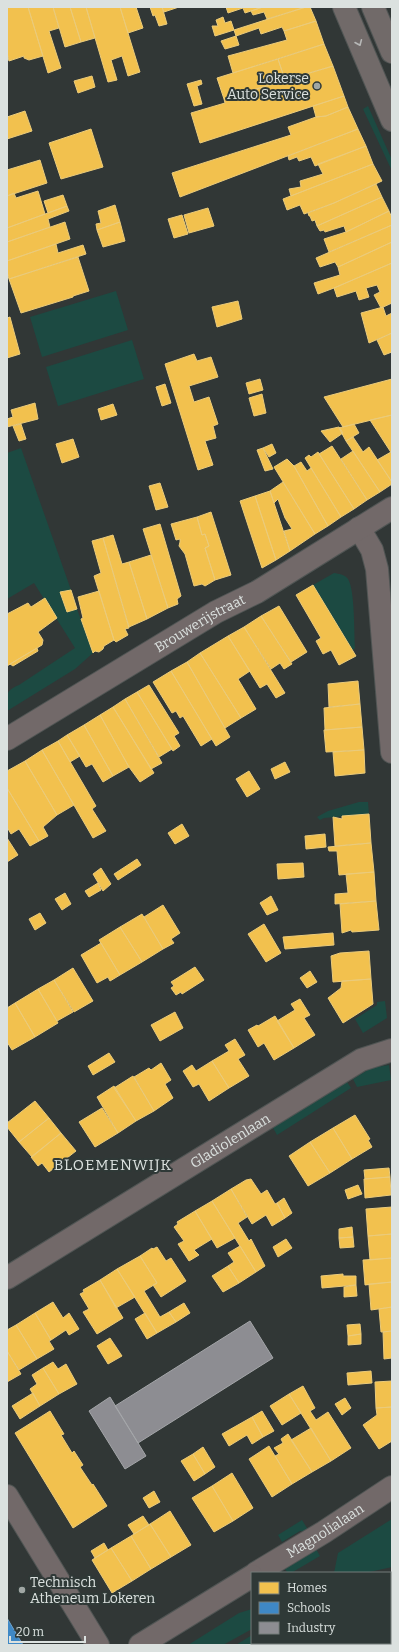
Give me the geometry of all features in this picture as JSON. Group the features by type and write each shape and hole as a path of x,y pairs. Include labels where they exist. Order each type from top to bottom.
{"main road":[{"path":"344,7 392,120"},
{"path":"373,7 392,52"}],"street":[{"name":"Brouwerijstraat","path":"7,739 216,612 258,592 392,508"},
{"path":"359,528 372,550 377,569 392,752"},
{"name":"Gladiolenlaan","path":"7,1278 361,1060 392,1050"},
{"name":"Magnolialaan","path":"258,1572 324,1532 392,1487"},
{"path":"7,1496 98,1645"},
{"path":"140,1645 251,1577"}],"green space":[{"path":"368,106 392,160 392,171 363,109"},
{"path":"116,291 128,330 42,357 30,317"},
{"path":"132,340 144,379 58,406 46,367"},
{"path":"21,448 71,590 60,593 67,612 77,609 93,653 75,669 7,711 7,695 11,689 75,648 34,583 7,599 7,453"},
{"path":"334,573 341,574 348,579 352,592 355,648 352,651 313,585"},
{"path":"359,802 368,802 369,814 324,818 320,820 317,817 328,811"},
{"path":"385,1001 387,1018 363,1033 355,1019 377,1005 377,1002"},
{"path":"389,1065 391,1080 357,1087 353,1079 371,1068"},
{"path":"347,1082 351,1088 277,1135 272,1126"},
{"path":"392,1519 392,1567 370,1572 334,1572 338,1553"},
{"path":"302,1520 310,1533 300,1531 282,1542 278,1535"},
{"path":"316,1549 320,1556 293,1572 287,1572 284,1568"},
{"path":"251,1609 251,1630 223,1645 188,1645 239,1613"},
{"path":"251,1636 251,1644 282,1644 281,1645 236,1645"}],"building: Homes":[{"path":"7,7 28,7 43,56 29,60 24,58 24,56 9,61 7,53"},
{"path":"28,7 53,7 59,28 49,31 61,68 48,73"},
{"path":"53,7 70,7 81,42 65,47"},
{"path":"70,7 86,7 95,38 81,42"},
{"path":"86,7 120,7 140,72 128,76 122,56 111,60 117,80 108,82"},
{"path":"120,7 136,7 143,28 128,33"},
{"path":"150,7 162,7 167,24 159,26"},
{"path":"162,7 179,7 164,12"},
{"path":"226,7 263,7 245,13 243,8 228,13"},
{"path":"263,7 306,7 267,19 264,12 253,15 251,11"},
{"path":"310,7 316,21 284,31 282,27 261,34 259,28 236,36 234,30"},
{"path":"223,17 225,23 231,21 234,30 215,36 212,26 218,26 216,20"},
{"path":"316,21 324,44 233,73 228,56 287,40 284,31"},
{"path":"236,36 239,45 225,49 221,41"},
{"path":"324,44 333,66 285,80 278,59"},
{"path":"278,59 285,80 224,99 217,78"},
{"path":"333,66 344,96 200,143 191,113 225,103 224,99"},
{"path":"92,76 95,87 78,93 74,81"},
{"path":"201,80 202,84 197,86 202,104 194,106 187,84"},
{"path":"344,96 348,107 326,116 316,117 313,106"},
{"path":"348,107 358,129 180,197 172,173 291,135 288,127 316,117 326,116"},
{"path":"25,111 32,131 7,139 7,117"},
{"path":"91,129 103,167 61,179 49,143"},
{"path":"358,129 366,146 315,166 311,157 299,161 297,157 289,160 288,156"},
{"path":"366,146 373,164 291,196 289,189 301,187 300,181 323,174 318,164"},
{"path":"40,160 47,183 7,196 7,170"},
{"path":"373,164 382,181 334,203 304,214 300,205 287,210 283,199"},
{"path":"376,184 382,197 317,226 315,220 312,221 309,216 308,213"},
{"path":"38,191 45,214 7,228 7,196 14,193 16,198"},
{"path":"63,195 67,206 48,213 44,201"},
{"path":"382,197 389,211 346,232 344,226 325,232 324,230 320,231 317,226"},
{"path":"115,205 120,222 97,230 96,224 101,223 98,211"},
{"path":"67,206 69,211 48,219 50,227 7,242 7,228"},
{"path":"208,208 214,226 189,233 184,215"},
{"path":"389,211 392,218 392,225 329,252 324,239 346,232"},
{"path":"182,215 188,234 174,238 168,219"},
{"path":"65,222 70,239 7,261 7,242"},
{"path":"120,222 125,241 103,247 97,230"},
{"path":"392,225 392,242 338,267 335,262 320,267 316,258"},
{"path":"392,242 392,263 318,294 314,283 340,275 338,267"},
{"path":"56,244 58,253 83,245 86,254 9,279 7,272 7,261"},
{"path":"78,257 89,291 21,313 9,279"},
{"path":"392,263 392,303 381,308 374,295 380,292 377,285 366,288 369,297 359,300 356,291 337,297 334,288"},
{"path":"238,301 242,319 217,327 212,307"},
{"path":"383,307 386,316 392,313 392,333 369,343 361,313"},
{"path":"10,317 20,354 7,358 7,318"},
{"path":"392,333 392,352 384,355 377,340"},
{"path":"194,354 197,361 211,357 218,377 189,386 194,402 209,397 218,424 213,426 216,438 205,441 213,465 198,470 165,364"},
{"path":"260,379 263,390 249,394 246,383"},
{"path":"392,379 392,415 343,427 324,397"},
{"path":"165,384 171,403 162,406 156,387"},
{"path":"262,394 266,413 254,416 249,398"},
{"path":"35,403 38,419 7,427 7,419 13,417 11,410"},
{"path":"113,404 117,415 101,420 98,409"},
{"path":"392,415 392,454 370,420"},
{"path":"21,424 26,439 19,441 13,426"},
{"path":"354,424 359,433 346,441 339,428"},
{"path":"339,427 343,433 330,442 321,431"},
{"path":"353,437 363,452 369,447 392,482 392,484 380,492 346,441"},
{"path":"73,439 79,457 62,463 56,444"},
{"path":"272,444 276,453 269,457 263,448"},
{"path":"332,446 367,500 354,509 319,454"},
{"path":"263,448 273,469 265,471 257,450"},
{"path":"353,451 380,492 367,500 341,459"},
{"path":"318,452 354,509 341,517 305,458 309,455 311,457"},
{"path":"391,452 392,454 392,482 377,460"},
{"path":"287,459 294,466 328,526 315,534 274,467"},
{"path":"301,462 307,471 311,468 341,517 328,526 294,466"},
{"path":"283,482 315,534 290,551 284,531 292,529 285,518 278,499 274,503 270,491"},
{"path":"160,483 168,507 156,510 149,486"},
{"path":"270,491 290,551 276,560 255,496"},
{"path":"255,496 276,560 262,568 240,501"},
{"path":"211,512 231,575 215,580 205,548 209,546 205,534 202,535 197,517"},
{"path":"197,517 202,535 205,534 209,546 205,548 215,580 205,586 202,584 194,586 185,554 179,546 180,539 176,540 171,524"},
{"path":"160,524 181,596 177,599 178,604 168,608 143,529"},
{"path":"113,535 122,564 129,562 147,619 129,627 103,538"},
{"path":"103,538 129,628 125,629 128,635 116,642 114,640 94,576 101,573 92,541"},
{"path":"151,555 168,608 147,619 129,562"},
{"path":"313,585 356,656 339,665 331,650 323,654 316,641 321,638 296,595"},
{"path":"71,590 77,609 67,612 60,592"},
{"path":"99,591 114,640 104,646 99,652 95,651 93,653 81,619 83,618 78,597"},
{"path":"45,598 57,618 38,632 43,640 42,645 7,666 7,614 28,603 31,607"},
{"path":"279,606 307,652 291,662 261,616"},
{"path":"261,616 292,664 284,669 280,663 271,669 244,627"},
{"path":"244,627 285,693 276,698 267,684 260,688 228,636"},
{"path":"228,636 250,671 238,679 256,709 241,718 200,653"},
{"path":"37,648 38,651 13,666 10,664"},
{"path":"200,653 241,718 225,728 187,662"},
{"path":"187,662 230,737 216,746 171,671"},
{"path":"171,671 212,739 201,746 183,716 180,718 176,711 172,713 153,682"},
{"path":"358,681 360,704 329,707 328,684"},
{"path":"149,685 179,733 174,736 180,746 173,751 137,692"},
{"path":"137,692 172,749 159,757 125,699"},
{"path":"125,699 162,763 151,769 113,707"},
{"path":"360,704 362,727 325,730 324,708"},
{"path":"113,707 154,773 140,782 129,767 100,715"},
{"path":"100,715 129,767 113,776 84,725"},
{"path":"84,725 113,776 103,782 92,764 86,767 67,735"},
{"path":"362,727 364,750 326,752 324,730"},
{"path":"67,735 80,756 70,762 58,741"},
{"path":"58,741 96,806 92,809 106,831 93,838 42,750"},
{"path":"42,750 74,805 57,815 25,761"},
{"path":"364,750 365,773 335,776 333,752"},
{"path":"25,761 57,815 43,827 48,836 39,841 7,788 7,771"},
{"path":"285,762 290,772 275,779 271,769"},
{"path":"249,771 260,789 247,797 236,779"},
{"path":"7,788 39,841 30,846 19,829 11,834 7,827"},
{"path":"369,814 371,843 335,846 333,817 342,819 342,816"},
{"path":"182,824 189,836 175,844 168,833"},
{"path":"325,834 326,847 306,849 305,836"},
{"path":"7,838 18,855 7,862"},
{"path":"371,843 374,872 339,875 337,851 329,851 328,847"},
{"path":"137,859 141,865 118,880 114,874"},
{"path":"303,863 304,877 278,879 277,864"},
{"path":"101,868 111,884 103,891 93,874"},
{"path":"374,872 376,901 335,904 335,894 348,893 346,874"},
{"path":"98,883 101,890 89,897 85,891"},
{"path":"65,893 71,904 62,910 55,899"},
{"path":"271,896 278,910 267,915 260,903"},
{"path":"376,901 379,930 352,932 351,930 342,933 340,904"},
{"path":"163,905 180,933 171,939 174,943 163,949 144,917"},
{"path":"40,913 46,923 35,930 29,919"},
{"path":"142,914 163,949 142,962 120,927"},
{"path":"264,924 281,953 266,962 248,934"},
{"path":"120,927 142,962 120,975 99,940"},
{"path":"333,933 334,945 285,949 283,937"},
{"path":"101,943 120,975 110,981 108,977 97,983 81,955"},
{"path":"369,951 371,979 333,982 331,956 340,953"},
{"path":"195,967 204,980 182,994 181,992 176,995 171,988 174,986 171,982"},
{"path":"73,968 93,1001 74,1012 54,980"},
{"path":"310,971 317,982 307,988 300,978"},
{"path":"371,979 373,1004 343,1023 328,998 341,988 342,981"},
{"path":"54,980 73,1012 57,1021 38,989"},
{"path":"38,989 58,1023 35,1037 15,1003"},
{"path":"300,999 310,1015 304,1018 315,1035 294,1048 277,1021 295,1010 291,1004"},
{"path":"15,1003 35,1037 12,1050 7,1042 7,1008"},
{"path":"175,1012 183,1028 160,1041 151,1025"},
{"path":"275,1016 294,1048 274,1060 264,1043 258,1047 248,1030"},
{"path":"235,1039 245,1055 238,1059 249,1076 229,1088 212,1061 229,1051 225,1045"},
{"path":"109,1053 115,1062 93,1075 88,1066"},
{"path":"212,1061 229,1088 209,1101 199,1084 193,1087 183,1071 192,1065 196,1071"},
{"path":"161,1063 171,1080 165,1084 173,1098 154,1111 134,1077 149,1068 151,1070"},
{"path":"133,1076 154,1111 136,1121 114,1088"},
{"path":"114,1086 136,1121 118,1133 97,1097"},
{"path":"35,1101 49,1118 19,1142 7,1127 7,1123"},
{"path":"102,1108 118,1133 95,1147 79,1122"},
{"path":"355,1115 370,1139 368,1140 372,1147 352,1159 333,1128"},
{"path":"49,1118 61,1133 32,1157 19,1142"},
{"path":"333,1128 352,1159 330,1173 310,1142"},
{"path":"61,1133 76,1151 49,1172 42,1163 38,1166 31,1157"},
{"path":"310,1142 330,1173 308,1186 289,1156"},
{"path":"389,1168 390,1177 365,1179 364,1170"},
{"path":"390,1177 391,1195 365,1198 364,1179"},
{"path":"251,1179 261,1194 267,1190 275,1204 277,1203 285,1218 272,1226 266,1215 252,1224 231,1189 246,1180"},
{"path":"358,1185 362,1194 348,1199 345,1190"},
{"path":"231,1189 247,1217 238,1223 249,1241 251,1239 265,1266 256,1272 212,1201"},
{"path":"284,1198 292,1213 285,1218 277,1203"},
{"path":"212,1201 235,1238 217,1248 195,1211"},
{"path":"392,1207 392,1234 368,1236 366,1209"},
{"path":"195,1211 212,1239 194,1250 199,1255 189,1261 178,1244 184,1241 174,1227 178,1224 177,1222"},
{"path":"352,1227 353,1237 339,1238 339,1229"},
{"path":"392,1234 392,1258 370,1260 368,1236"},
{"path":"353,1237 354,1247 340,1248 339,1238"},
{"path":"286,1239 292,1248 278,1257 273,1247"},
{"path":"240,1246 256,1272 239,1283 228,1266 234,1262 228,1253"},
{"path":"157,1247 166,1261 171,1258 186,1281 161,1297 153,1285 157,1283 140,1256 152,1248"},
{"path":"140,1256 157,1283 144,1291 160,1317 169,1312 176,1322 157,1333 117,1269"},
{"path":"392,1258 392,1282 365,1285 363,1260"},
{"path":"228,1266 239,1283 223,1292 212,1276"},
{"path":"117,1269 135,1297 116,1308 100,1280"},
{"path":"343,1274 343,1276 356,1276 356,1285 322,1288 321,1276"},
{"path":"100,1280 123,1318 97,1334 83,1312 89,1309 80,1294 84,1292 83,1290"},
{"path":"392,1282 392,1307 371,1310 369,1284"},
{"path":"356,1285 357,1296 344,1297 344,1287"},
{"path":"53,1302 63,1318 69,1313 79,1329 69,1335 66,1330 51,1340 35,1313"},
{"path":"184,1303 190,1313 176,1322 169,1312"},
{"path":"392,1307 392,1331 381,1332 379,1309"},
{"path":"35,1313 51,1340 49,1341 54,1349 37,1359 16,1325"},
{"path":"145,1313 157,1333 147,1339 135,1319"},
{"path":"360,1324 361,1334 348,1336 347,1325"},
{"path":"16,1325 37,1359 19,1370 7,1351 7,1330"},
{"path":"392,1331 392,1358 384,1359 383,1332"},
{"path":"361,1334 361,1344 348,1345 348,1336"},
{"path":"110,1338 122,1356 108,1364 97,1346"},
{"path":"7,1351 21,1374 7,1382"},
{"path":"53,1362 58,1369 66,1364 77,1384 59,1394 43,1368"},
{"path":"43,1368 59,1394 40,1406 30,1389 37,1384 32,1375"},
{"path":"371,1371 372,1383 348,1385 347,1373"},
{"path":"392,1381 392,1407 376,1408 375,1382"},
{"path":"303,1386 315,1408 310,1411 316,1420 328,1412 351,1448 331,1461 289,1394"},
{"path":"33,1393 40,1406 20,1419 12,1406"},
{"path":"289,1394 301,1413 282,1425 270,1406"},
{"path":"345,1398 351,1408 342,1415 335,1404"},
{"path":"392,1407 392,1441 379,1449 363,1425 377,1415 376,1408"},
{"path":"50,1411 64,1434 61,1435 72,1453 74,1451 83,1465 80,1467 107,1506 73,1528 15,1433"},
{"path":"262,1411 274,1431 263,1437 252,1417"},
{"path":"252,1417 263,1437 252,1444 247,1435 229,1446 222,1434"},
{"path":"311,1428 331,1461 312,1472 291,1440"},
{"path":"288,1434 312,1472 292,1484 275,1456 279,1454 274,1448 283,1443 281,1439"},
{"path":"269,1446 292,1484 272,1497 249,1459"},
{"path":"203,1447 215,1467 205,1474 193,1454"},
{"path":"193,1454 205,1474 194,1481 181,1461"},
{"path":"232,1473 253,1508 233,1521 212,1486"},
{"path":"212,1486 233,1521 214,1532 192,1498"},
{"path":"154,1491 160,1502 149,1508 143,1498"},
{"path":"170,1511 191,1545 171,1557 150,1524"},
{"path":"143,1516 149,1525 134,1534 128,1525"},
{"path":"150,1524 171,1557 151,1569 131,1536"},
{"path":"131,1536 151,1569 132,1581 111,1548"},
{"path":"104,1543 108,1550 95,1558 91,1551"},
{"path":"111,1548 132,1581 112,1593 92,1560"}],"building: Schools":[{"path":"7,1618 23,1645 7,1645"},
{"path":"320,1644 369,1645 320,1645"}],"building: Industry":[{"path":"250,1321 273,1358 138,1443 115,1406"},
{"path":"110,1397 146,1456 125,1469 89,1411"}],"place":[{"name":"Lokerse Auto Service","path":"317,86"},
{"name":"Technisch Atheneum Lokeren","path":"22,1590"}],"district":[{"name":"BLOEMENWIJK","path":"113,1165"}]}
